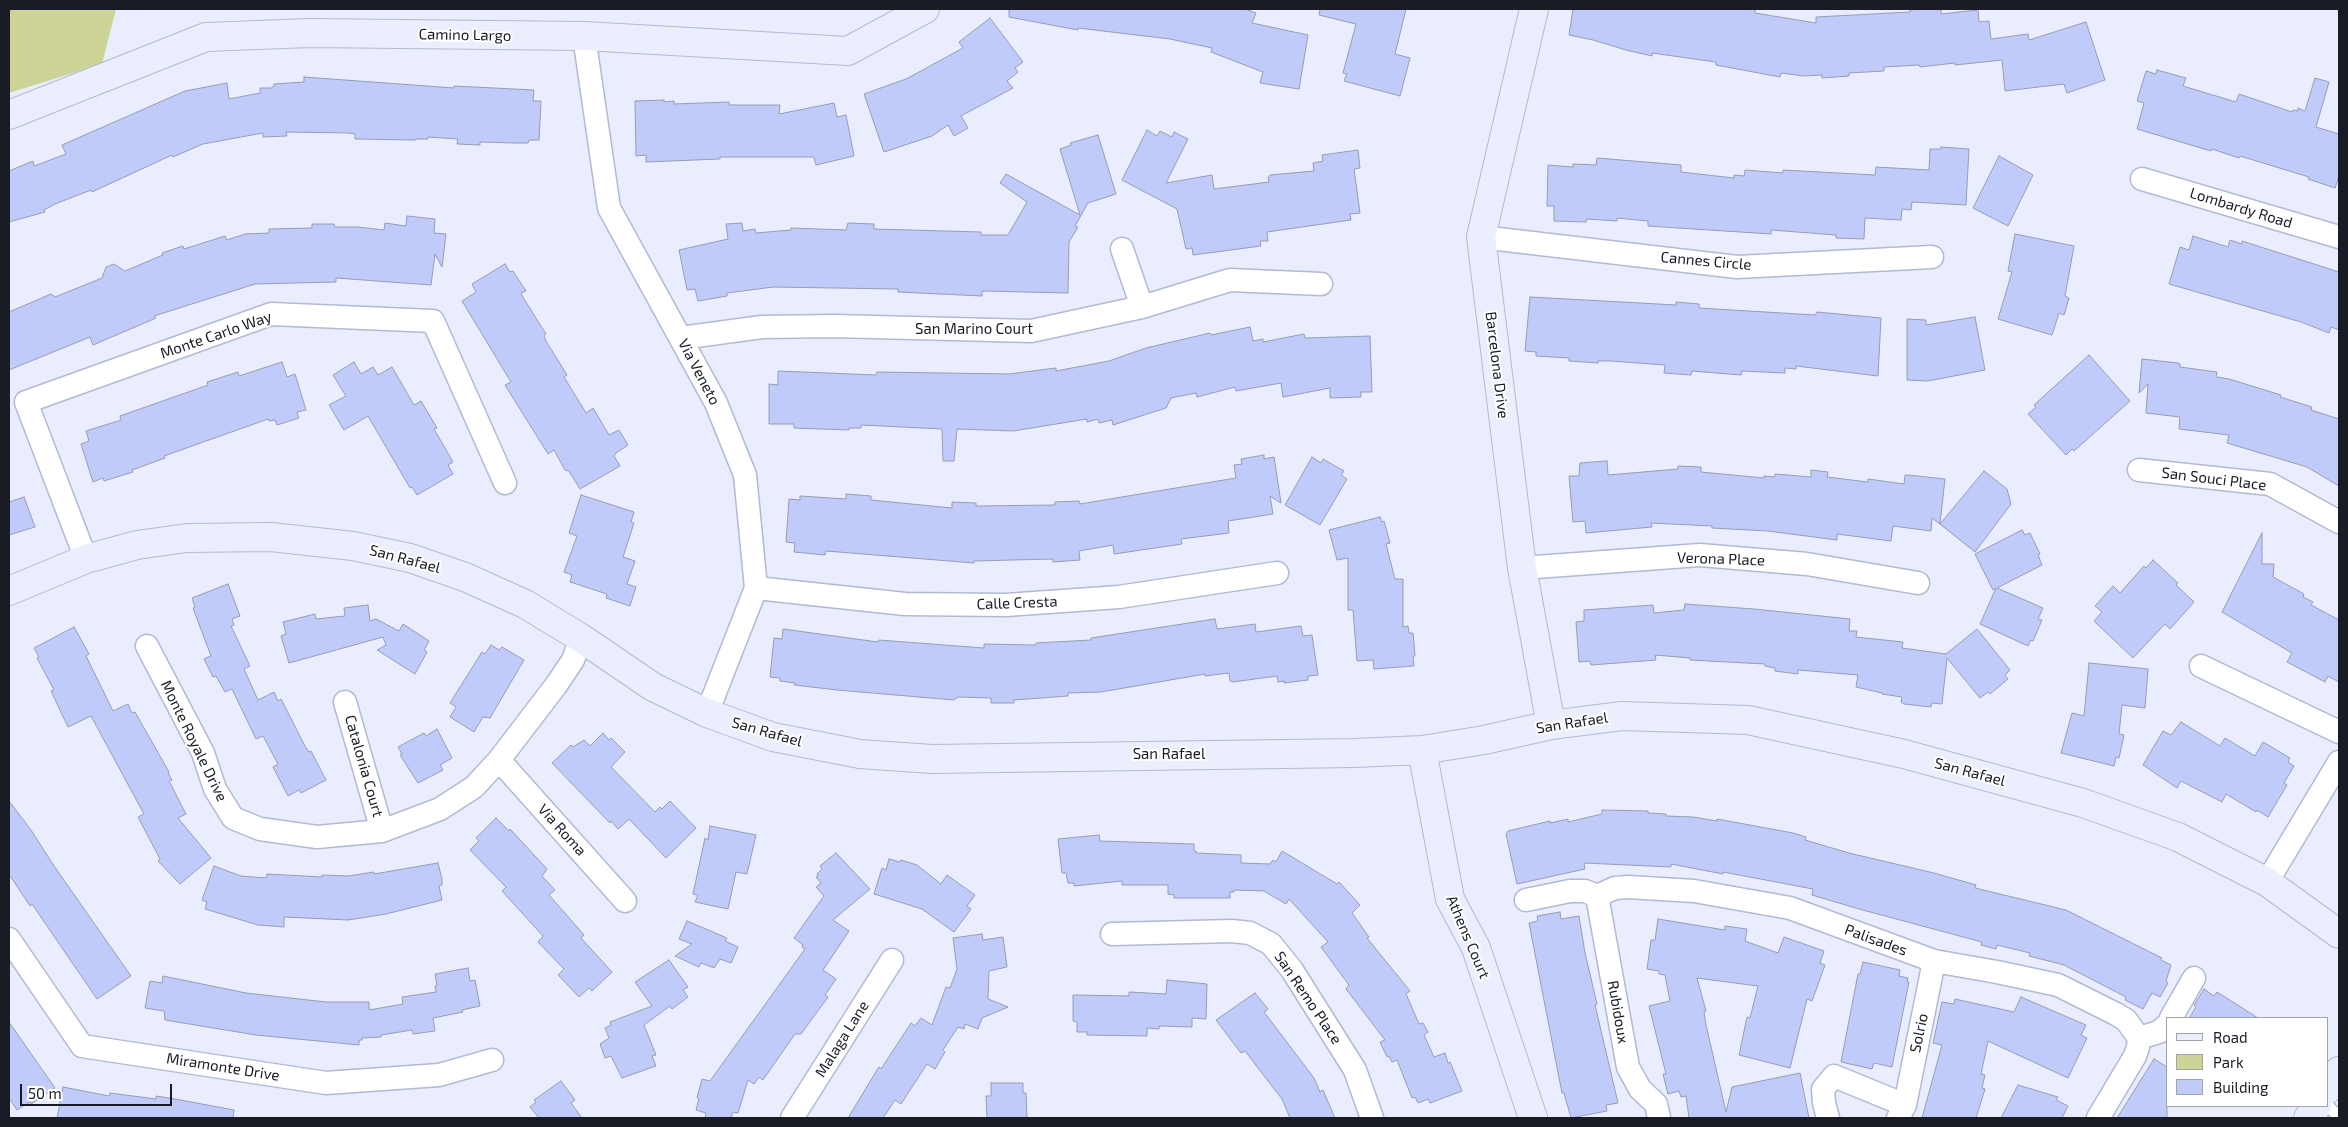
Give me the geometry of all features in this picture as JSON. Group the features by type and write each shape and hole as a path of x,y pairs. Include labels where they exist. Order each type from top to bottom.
{"street":[{"name":"Camino Largo","path":"9,114 206,37 310,33 584,36 848,52 925,9"},
{"name":"Barcelona Drive","path":"1534,9 1481,237 1522,568 1551,725"},
{"name":"Via Veneto","path":"584,36 609,208 716,403 745,475 756,588 707,714"},
{"name":"Lombardy Road","path":"2142,179 2339,237"},
{"name":"Cannes Circle","path":"1481,237 1737,267 1932,257"},
{"path":"1122,250 1142,307"},
{"name":"San Marino Court","path":"681,338 771,327 834,326 1031,331 1142,307 1230,280 1321,284"},
{"name":"Monte Carlo Way","path":"86,559 26,402 271,314 433,321 505,483"},
{"name":"San Souci Place","path":"2139,470 2270,484 2339,522"},
{"name":"San Rafael","path":"9,591 86,559 137,545 188,538 271,537 353,546 410,558 465,577 525,604 581,638 653,687 707,714 773,737 860,754 932,759 1355,753 1422,750 1484,740 1551,725 1622,716 1692,716 1748,720 1807,731 1904,754 2083,803 2178,837 2267,882 2339,934"},
{"name":"Verona Place","path":"1522,568 1700,555 1806,564 1918,583"},
{"name":"Calle Cresta","path":"756,588 905,604 1006,605 1119,597 1277,573"},
{"name":"Monte Royale Drive","path":"147,646 203,753 215,789 233,818 260,829 317,837 382,831 440,809 474,787 499,760 558,684 573,660 581,638"},
{"path":"2201,666 2339,732"},
{"name":"Catalonia Court","path":"345,702 382,831"},
{"name":"Athens Court","path":"1422,750 1450,898 1476,948 1533,1118"},
{"name":"Via Roma","path":"499,760 625,901"},
{"path":"2267,882 2339,762"},
{"name":"Palisades","path":"1598,896 1615,888 1694,892 1790,908 1934,962 1998,972 2058,985 2126,1020 2139,1038"},
{"path":"1526,900 1570,891 1585,891 1598,896"},
{"name":"Rubidoux","path":"1598,896 1628,1067 1640,1088 1656,1104 1659,1118"},
{"name":"San Remo Place","path":"1112,934 1232,931 1250,933 1271,944 1292,970 1355,1070 1372,1118"},
{"name":"Miramonte Drive","path":"9,939 82,1046 326,1083 439,1075 492,1060"},
{"name":"Malaga Lane","path":"792,1118 892,960"},
{"name":"Solrio","path":"1828,1118 1823,1088 1834,1076 1901,1112 1934,962"},
{"path":"2173,1017 2194,978"},
{"path":"2098,1118 2134,1056 2139,1038 2159,1032 2166,1027"},
{"path":"2328,1088 2339,1071"},
{"path":"2308,1118 2316,1107"}],"lane":[{"path":"2328,1106 2339,1117"}],"green space":[{"path":"9,9 116,9 102,64 9,93"}],"building":[{"path":"1009,9 1245,9 1256,13 1252,23 1308,35 1299,89 1260,83 1263,72 1211,52 1212,48 1170,39 1078,28 1078,30 1009,17"},
{"path":"1320,9 1406,9 1395,54 1410,58 1400,96 1344,81 1347,74 1343,73 1356,24 1319,15"},
{"path":"1573,9 1755,9 1755,13 1816,23 1816,17 1910,12 1910,10 1920,9 1941,9 1941,14 1978,10 1979,22 1989,21 1991,39 2028,34 2029,40 2086,22 2105,80 2067,93 2064,84 2005,91 2002,60 1955,65 1955,63 1920,67 1919,65 1884,67 1884,71 1849,73 1849,76 1822,78 1822,75 1804,76 1781,73 1780,77 1716,65 1716,62 1652,53 1652,56 1569,35"},
{"path":"990,18 1023,62 1015,68 1018,72 1007,81 1013,88 961,116 968,128 954,136 948,125 932,136 884,152 864,94 906,79 963,48 959,42"},
{"path":"2157,70 2186,78 2183,86 2236,102 2239,94 2292,112 2293,110 2298,111 2298,108 2305,111 2315,78 2329,82 2316,127 2339,134 2339,176 2335,188 2308,179 2309,177 2240,156 2239,158 2212,149 2211,151 2137,129 2144,103 2137,101 2146,71 2156,74"},
{"path":"304,77 454,88 454,86 534,90 533,101 541,101 539,140 529,140 528,143 480,142 480,145 457,144 458,139 428,137 428,139 416,140 355,139 355,134 349,133 286,132 287,136 263,137 263,133 203,144 173,157 172,155 92,192 91,190 55,204 44,210 45,212 9,222 9,171 33,161 34,166 66,154 62,145 185,91 227,83 229,99 260,93 260,88 271,88 274,84 304,82"},
{"path":"664,100 664,102 674,101 674,104 729,102 729,105 780,105 779,114 834,103 837,117 846,115 854,156 816,165 814,157 720,157 720,159 646,162 646,155 636,156 635,101"},
{"path":"1147,130 1157,136 1160,131 1172,137 1174,132 1188,139 1166,183 1212,175 1214,189 1269,182 1268,178 1270,175 1314,171 1313,163 1323,161 1322,155 1358,150 1360,168 1354,169 1360,213 1350,214 1351,220 1267,232 1268,241 1260,241 1261,246 1193,255 1192,248 1186,249 1177,209 1122,180"},
{"path":"1098,135 1116,194 1088,203 1075,226 1078,227 1069,242 1068,293 982,291 982,296 898,292 898,289 773,287 727,293 727,296 698,301 695,289 687,290 679,250 728,239 726,224 742,223 743,231 755,229 756,233 791,230 791,228 846,230 848,223 874,224 874,229 981,232 981,235 1008,235 1027,202 1000,183 1006,174 1080,215 1060,149 1071,145 1070,143"},
{"path":"1941,147 1969,149 1966,205 1912,202 1911,210 1902,209 1901,220 1865,218 1864,239 1836,238 1836,235 1771,230 1771,234 1648,226 1648,221 1617,218 1617,221 1587,219 1586,222 1554,221 1554,206 1547,206 1548,165 1573,167 1573,164 1596,165 1597,158 1681,165 1681,172 1734,178 1734,175 1744,176 1745,170 1783,173 1783,170 1875,175 1876,167 1929,170 1930,149 1941,149"},
{"path":"1999,156 2033,175 2008,226 1973,208"},
{"path":"407,216 435,219 434,233 446,234 442,267 435,254 431,285 336,278 336,282 255,284 154,316 156,318 93,345 90,337 9,370 9,312 51,294 55,297 102,278 106,267 114,264 125,271 163,255 162,253 183,246 184,249 225,236 227,240 245,234 269,233 269,229 312,228 312,224 334,224 335,227 384,230 385,223 406,226"},
{"path":"2015,234 2074,246 2065,296 2069,298 2064,315 2059,313 2052,335 1998,319 2012,272 2008,271"},
{"path":"2193,236 2228,247 2230,240 2242,244 2242,241 2339,272 2339,330 2331,327 2329,333 2301,322 2169,284 2180,247 2189,250"},
{"path":"505,264 510,272 513,271 526,291 521,293 546,334 544,336 546,341 567,375 564,377 586,413 593,408 609,435 619,430 628,445 614,456 620,466 580,489 569,471 565,470 554,450 548,454 505,385 511,382 462,301 476,292 472,284"},
{"path":"1530,297 1676,305 1676,302 1699,304 1699,308 1815,315 1817,312 1881,318 1878,376 1796,366 1796,369 1785,368 1785,373 1742,371 1741,375 1692,371 1691,375 1664,373 1665,365 1611,361 1598,361 1598,363 1569,361 1569,358 1536,356 1536,352 1525,351"},
{"path":"1975,317 1985,370 1928,381 1907,380 1907,319 1926,320 1926,325"},
{"path":"1250,327 1253,341 1263,339 1263,342 1304,334 1305,338 1370,336 1372,392 1361,392 1361,397 1330,398 1330,388 1283,397 1281,383 1236,391 1235,387 1197,397 1196,393 1171,398 1166,408 1113,425 1112,420 1099,423 1098,419 1087,422 1087,419 1013,431 957,429 954,461 943,461 942,429 861,425 861,428 849,428 849,430 794,428 794,424 769,424 769,384 778,385 778,371 876,375 877,372 1009,374 1056,368 1056,371 1109,361 1146,348 1210,333 1211,335"},
{"path":"2089,355 2130,401 2074,451 2072,449 2066,455 2028,414 2036,407 2034,405"},
{"path":"2142,359 2178,363 2180,367 2217,372 2216,377 2229,379 2281,395 2280,397 2312,407 2311,410 2339,419 2339,486 2307,467 2227,443 2229,435 2179,429 2180,417 2146,413 2148,384 2139,393"},
{"path":"282,362 287,377 295,374 306,410 297,412 299,418 277,425 275,420 269,421 268,419 164,456 165,458 132,470 133,472 104,481 103,478 93,482 81,444 89,441 86,431 121,420 120,416 208,385 207,382 238,372 239,376"},
{"path":"354,362 361,374 373,367 378,375 392,367 414,405 421,401 437,428 434,429 453,462 448,465 453,474 417,495 412,487 410,488 368,416 344,430 329,405 346,396 333,375"},
{"path":"1264,455 1264,459 1274,457 1281,503 1270,496 1273,514 1228,521 1229,533 1181,539 1182,544 1114,554 1113,545 1079,551 1080,560 1053,562 1053,559 974,561 974,563 826,551 825,555 794,552 795,543 786,542 789,499 800,500 800,496 846,499 846,494 871,496 871,500 952,508 952,502 976,503 976,506 1055,505 1055,502 1079,501 1080,504 1236,478 1234,465 1242,464 1241,459"},
{"path":"1312,457 1321,463 1323,459 1344,471 1341,475 1347,479 1320,525 1285,505"},
{"path":"1607,461 1608,475 1678,469 1678,466 1701,467 1701,472 1764,478 1764,476 1775,477 1775,474 1811,477 1811,470 1828,472 1827,477 1868,482 1868,479 1904,484 1905,475 1945,479 1940,524 1932,518 1931,531 1893,526 1891,541 1837,534 1837,540 1768,531 1651,523 1652,527 1586,533 1585,521 1573,522 1569,476 1579,476 1580,463"},
{"path":"1984,471 2007,489 2011,504 1975,552 1940,524"},
{"path":"581,495 634,512 631,522 634,523 623,557 635,561 627,584 636,587 630,606 606,598 607,594 570,582 572,575 564,572 577,536 569,533"},
{"path":"24,497 35,527 9,535 9,502"},
{"path":"1380,517 1382,522 1384,521 1390,543 1386,544 1395,579 1403,579 1403,627 1408,626 1409,633 1413,633 1414,666 1374,669 1373,660 1357,661 1353,610 1348,610 1348,558 1337,560 1329,530"},
{"path":"2022,530 2025,535 2030,533 2040,554 2038,555 2042,565 1997,588 2043,608 2038,619 2042,620 2033,641 2031,640 2028,646 1980,624 1996,588 1993,590 1975,554"},
{"path":"2262,533 2262,564 2274,564 2273,577 2304,594 2303,597 2313,602 2311,605 2339,620 2339,682 2328,676 2325,682 2287,662 2292,653 2222,612"},
{"path":"2153,560 2178,583 2176,585 2194,602 2170,629 2165,624 2133,658 2094,621 2102,612 2095,606 2113,586 2120,593 2144,566 2146,568"},
{"path":"228,584 240,616 232,619 234,625 231,626 250,666 244,669 258,700 274,692 278,701 281,699 305,746 309,752 311,751 326,780 301,793 299,790 288,796 273,767 278,764 263,736 256,739 232,689 225,692 216,676 213,677 204,659 211,656 193,608 195,607 192,598"},
{"path":"1685,604 1850,619 1849,631 1857,631 1856,637 1903,642 1902,648 1946,654 1977,629 2010,670 2005,675 2008,679 1990,694 1988,692 1980,698 1947,658 1942,704 1932,703 1931,707 1904,704 1901,702 1902,697 1856,687 1858,675 1798,670 1798,674 1775,671 1775,668 1765,666 1765,664 1690,660 1690,658 1655,655 1656,660 1591,665 1590,661 1579,662 1576,622 1584,621 1584,610 1653,605 1654,613 1684,610"},
{"path":"368,605 370,621 376,619 399,631 403,624 429,641 424,650 427,652 415,674 377,650 386,645 383,637 289,663 281,636 286,634 283,622 315,614 316,619 345,616 344,608"},
{"path":"1215,619 1217,629 1255,624 1256,632 1301,626 1303,636 1312,635 1318,675 1308,676 1308,680 1284,683 1284,681 1278,682 1277,676 1233,682 1230,681 1229,673 1205,676 1205,674 1101,692 1068,693 1068,696 1014,700 1014,703 991,703 991,698 958,697 954,700 837,690 794,685 795,683 780,681 780,678 770,677 774,638 782,639 783,629 878,642 879,640 984,648 984,644 1036,645 1036,643 1091,640 1091,638"},
{"path":"74,627 89,654 86,656 113,711 128,704 132,713 135,712 169,772 172,780 169,781 186,814 178,818 211,858 180,884 158,861 160,859 138,817 144,814 91,716 68,727 51,691 54,690 37,658 39,657 34,648"},
{"path":"491,645 499,650 502,647 524,660 490,718 483,717 474,732 450,717 456,707 450,703 482,652 485,654"},
{"path":"2089,663 2148,669 2145,708 2122,705 2119,734 2124,735 2119,758 2116,757 2114,766 2061,753 2072,713 2084,716"},
{"path":"2181,722 2220,746 2225,738 2255,756 2263,742 2290,758 2288,762 2294,766 2284,783 2287,785 2268,817 2226,794 2222,802 2181,781 2177,788 2143,765 2163,731 2171,735"},
{"path":"437,729 452,758 440,765 443,770 418,783 400,755 402,754 398,747 424,733 426,736"},
{"path":"603,733 625,752 611,767 655,812 660,807 662,809 670,801 696,828 666,858 629,819 618,829 611,821 610,823 552,763 571,745 573,747 584,740 590,746"},
{"path":"9,801 131,976 97,999 32,904 30,906 9,874"},
{"path":"1602,810 1648,811 1648,813 1666,814 1666,816 1693,817 1717,821 1717,819 1793,833 1806,837 1805,840 1849,853 1934,873 1976,885 1975,888 2066,910 2162,958 2161,960 2171,965 2166,981 2168,983 2160,997 2152,993 2143,1009 2125,1000 2126,997 2064,965 2029,956 2030,953 1997,945 1996,949 1981,945 1982,942 1812,895 1813,889 1671,864 1671,867 1584,863 1585,869 1517,884 1506,834 1508,831 1550,821 1550,823 1568,819 1568,822 1602,814"},
{"path":"496,818 509,831 510,829 547,869 542,876 555,890 549,895 584,935 581,938 612,972 592,991 589,988 579,997 558,975 564,969 538,942 543,936 502,891 506,887 470,850 479,841 476,838"},
{"path":"710,826 756,835 747,874 736,872 728,909 695,902 698,895 693,894 705,838 708,840"},
{"path":"1099,835 1100,841 1194,844 1194,851 1196,853 1241,855 1241,863 1270,864 1273,860 1276,862 1282,851 1337,884 1339,882 1360,905 1352,913 1369,937 1367,938 1410,991 1406,994 1419,1024 1423,1023 1428,1032 1424,1035 1434,1057 1445,1053 1462,1091 1430,1103 1428,1099 1418,1103 1415,1097 1412,1098 1397,1060 1392,1062 1389,1056 1387,1057 1380,1042 1385,1040 1346,989 1349,985 1321,947 1328,942 1289,899 1286,904 1264,891 1234,890 1234,892 1230,892 1230,898 1174,898 1174,895 1168,894 1168,885 1122,885 1122,881 1074,886 1074,883 1068,883 1066,873 1062,873 1058,839"},
{"path":"836,853 870,889 833,920 849,931 823,970 836,979 825,995 828,997 801,1034 795,1034 763,1080 759,1077 754,1084 748,1080 738,1113 733,1112 731,1118 705,1118 706,1113 696,1110 702,1079 710,1081 805,949 794,938 824,896 816,887 821,883 816,877 822,869 820,866"},
{"path":"889,859 900,862 901,860 917,865 941,884 947,875 975,895 967,906 971,909 954,932 922,909 874,894 882,868 886,870"},
{"path":"438,863 442,879 442,885 439,886 442,900 386,914 348,920 284,917 284,927 258,925 205,909 207,902 202,900 214,866 241,876 266,878 267,874 322,877 322,875 348,876 374,872 374,874"},
{"path":"1560,912 1561,919 1579,916 1585,953 1597,1004 1595,1005 1618,1103 1606,1105 1607,1111 1571,1118 1564,1093 1562,1093 1529,923 1538,921 1537,916"},
{"path":"1658,919 1725,930 1725,926 1747,929 1745,941 1778,953 1784,937 1824,951 1820,963 1825,965 1812,1001 1807,999 1790,1068 1739,1055 1747,1017 1750,1018 1758,986 1697,978 1706,1011 1704,1012 1706,1025 1726,1112 1732,1087 1800,1073 1809,1118 1689,1118 1686,1096 1681,1097 1679,1091 1668,1094 1663,1074 1666,1074 1649,1006 1670,1001 1665,975 1659,974 1659,971 1647,969 1651,940 1655,940"},
{"path":"687,921 727,938 725,941 738,947 731,963 720,959 714,968 701,963 699,967 675,956 692,944 679,939"},
{"path":"982,934 983,940 1003,937 1007,967 989,971 988,999 1008,1007 982,1018 978,1029 965,1024 964,1029 958,1027 943,1050 945,1052 935,1069 927,1064 901,1104 895,1100 883,1118 848,1118 877,1070 879,1067 881,1069 911,1023 915,1026 921,1018 932,1025 946,987 950,988 957,969 953,938"},
{"path":"669,960 688,987 683,990 688,997 672,1009 670,1006 644,1025 656,1055 652,1056 656,1066 622,1078 611,1056 605,1058 600,1044 609,1038 605,1028 611,1025 610,1022 652,1006 635,982"},
{"path":"1863,962 1900,970 1899,976 1908,978 1907,982 1909,982 1892,1067 1874,1063 1872,1069 1841,1062 1858,974 1860,974"},
{"path":"468,968 470,981 475,980 480,1006 462,1010 463,1012 433,1018 435,1031 413,1034 412,1030 381,1035 381,1037 362,1038 362,1040 359,1040 359,1045 256,1035 165,1020 164,1011 145,1008 150,981 162,983 163,976 246,993 326,1002 369,1002 369,1010 403,1004 402,997 436,992 435,974"},
{"path":"1167,980 1207,984 1206,1019 1192,1018 1192,1027 1159,1026 1159,1029 1147,1028 1147,1036 1087,1035 1087,1032 1077,1032 1077,1022 1073,1021 1073,995 1129,996 1129,992 1166,994"},
{"path":"2204,989 2214,996 2217,992 2256,1017 2190,1017 2196,1007 2194,1005"},
{"path":"1255,993 1268,1009 1264,1012 1314,1078 1320,1092 1323,1090 1335,1118 1290,1118 1282,1099 1245,1051 1241,1053 1216,1020"},
{"path":"2021,997 2086,1025 2081,1035 2087,1038 2068,1078 1988,1041 1981,1074 1985,1075 1982,1088 1985,1089 1976,1118 1922,1118 1942,1045 1933,1043 1942,1002 1954,1004 1955,999 2014,1012"},
{"path":"9,1022 55,1088 31,1104 30,1102 17,1110 9,1098"},
{"path":"2154,1059 2166,1066 2167,1118 2117,1118"},
{"path":"561,1081 575,1100 571,1103 582,1118 539,1118 530,1107 536,1102 534,1100"},
{"path":"991,1083 1023,1083 1023,1093 1026,1093 1027,1118 987,1118 986,1096 991,1096"},
{"path":"2018,1085 2058,1097 2056,1100 2068,1106 2062,1118 2001,1118"},
{"path":"63,1087 109,1096 110,1093 156,1099 156,1096 175,1099 234,1110 233,1118 57,1118"}]}
